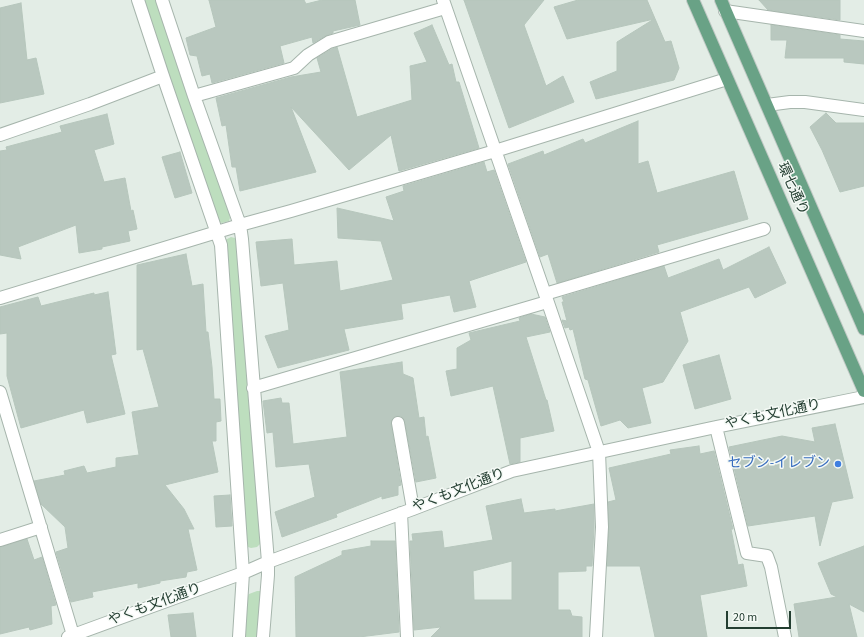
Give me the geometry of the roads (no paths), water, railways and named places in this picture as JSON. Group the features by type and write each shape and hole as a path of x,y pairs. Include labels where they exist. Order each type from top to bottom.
{"main road":[{"name":"環七通り","path":"693,0 864,391"},
{"name":"環七通り","path":"723,6 864,329"}],"street":[{"path":"138,0 221,245 243,574 239,637"},
{"path":"162,0 194,96 240,225 268,562 263,637"},
{"path":"194,96 294,68 308,55 329,42 444,4 599,452 602,527 596,637"},
{"path":"723,6 864,31"},
{"path":"0,135 90,104 163,76"},
{"path":"0,298 216,232 495,151 727,79"},
{"path":"767,105 805,102 864,110"},
{"path":"254,388 764,230"},
{"path":"0,392 41,528 71,636"},
{"name":"やくも文化通り","path":"71,636 243,574 268,562 512,471 864,397"},
{"path":"398,423 413,509"},
{"path":"716,427 747,553 767,556 771,567 785,637"},
{"path":"401,513 407,637"},
{"path":"0,540 41,528"}],"place":[{"name":"セブン-イレブン","path":"838,464"}]}
